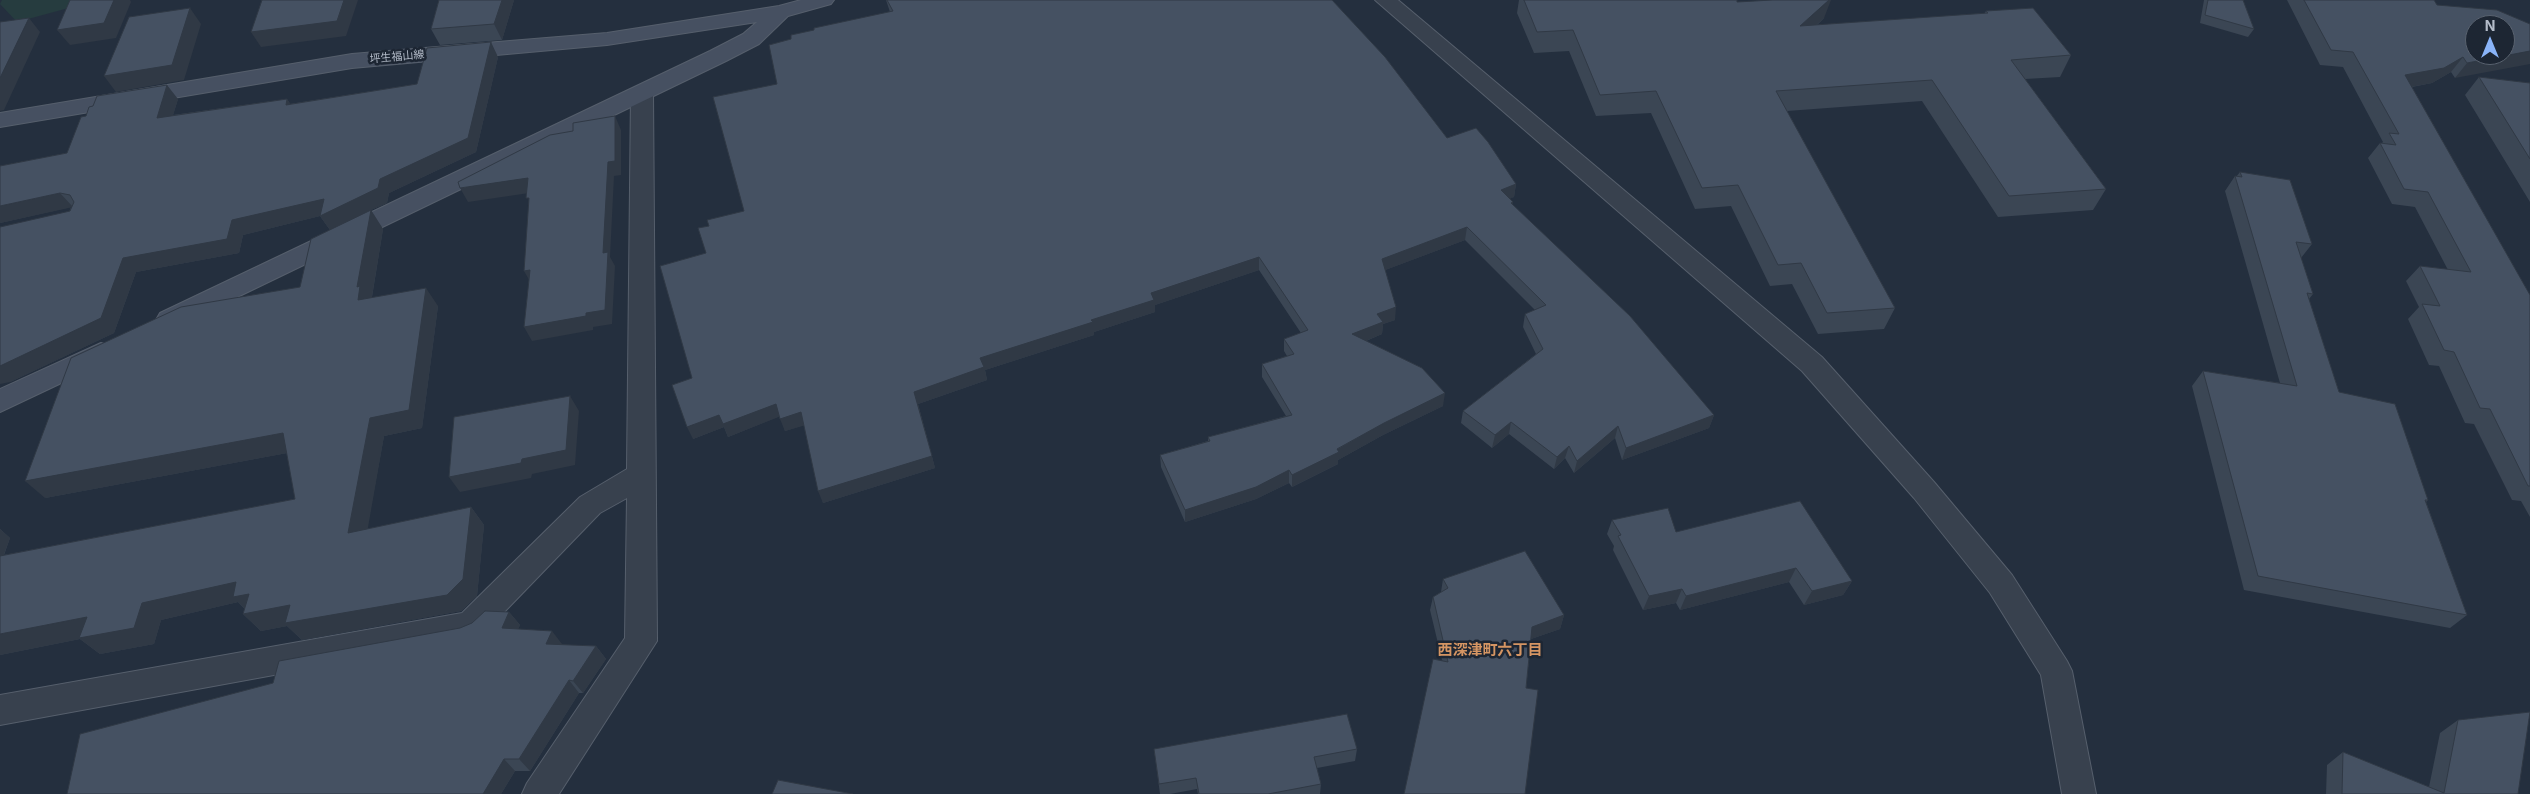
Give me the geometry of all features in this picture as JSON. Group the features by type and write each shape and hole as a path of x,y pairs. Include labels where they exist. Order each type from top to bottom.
{"street":[{"name":"坪生福山線","path":"0,120 352,61 607,39 780,12 824,0"},
{"path":"1385,0 1812,364 1924,490 2001,584 2056,671 2079,794"},
{"path":"152,328 718,56 750,39 780,12"},
{"path":"687,27 714,32 720,39 718,56"},
{"path":"538,794 641,641 642,94"},
{"path":"0,401 125,341"},
{"path":"0,710 471,624 590,505 641,475"}],"green space":[{"path":"2,0 98,0 17,22 0,4"}],"building":[{"path":"70,0 114,0 104,23 57,30"},
{"path":"262,0 344,0 337,21 251,32"},
{"path":"439,0 502,0 494,24 431,29"},
{"path":"887,0 1332,0 1385,57 1447,138 1476,128 1488,142 1516,184 1501,190 1513,202 1511,203 1630,316 1714,415 1626,448 1618,426 1577,461 1569,446 1557,457 1511,422 1495,435 1463,411 1543,349 1525,314 1546,305 1467,227 1382,259 1396,307 1377,314 1383,322 1352,334 1422,368 1445,393 1384,423 1337,449 1339,452 1292,475 1289,470 1256,487 1185,510 1160,455 1210,441 1208,437 1292,415 1262,364 1294,354 1284,339 1308,330 1259,257 1151,293 1154,300 1091,320 1093,322 980,358 984,367 914,392 932,456 818,491 801,412 780,419 776,404 723,424 719,415 687,427 672,385 692,378 660,266 706,253 698,228 709,226 707,220 744,211 713,97 777,84 769,45 791,39 791,35 814,30 814,28 893,11"},
{"path":"1524,0 1737,0 1737,2 1829,0 1800,26 1988,13 1986,11 2033,8 2071,55 2011,60 2106,189 2009,196 1932,80 1776,91 1895,308 1827,313 1801,263 1778,265 1738,185 1702,188 1656,91 1600,95 1573,30 1537,32"},
{"path":"2208,0 2243,0 2254,29 2205,15"},
{"path":"2304,0 2434,0 2437,5 2497,10 2509,15 2465,15 2465,60 2463,57 2444,68 2405,75 2530,295 2530,486 2528,486 2490,409 2480,408 2454,352 2444,350 2422,304 2440,306 2420,266 2471,272 2428,192 2404,189 2380,143 2396,145 2389,133 2399,134 2353,52 2331,50"},
{"path":"190,8 172,65 104,76 129,17"},
{"path":"29,18 0,78 0,22"},
{"path":"2515,18 2530,24 2530,51 2515,54"},
{"path":"491,42 468,138 380,179 378,188 320,216 324,199 232,220 227,239 123,258 101,318 0,366 0,227 70,211 74,202 70,195 60,193 0,206 0,166 67,153 81,117 86,116 89,107 93,106 97,96 167,85 157,118 287,99 286,105 417,84 427,48"},
{"path":"2479,77 2530,83 2530,159"},
{"path":"615,116 615,161 608,162 603,253 608,252 605,310 586,313 586,316 524,327 530,270 524,271 529,198 526,198 528,178 460,188 458,182 550,135 573,131 573,123"},
{"path":"2240,172 2290,180 2312,244 2296,242 2313,294 2307,293 2339,392 2395,404 2428,500 2425,500 2467,615 2258,576 2203,371 2297,386 2235,176 2242,177"},
{"path":"371,210 357,287 360,286 358,300 426,288 409,410 370,418 348,533 471,507 463,579 447,595 285,623 290,605 243,614 249,594 233,597 236,582 142,603 134,628 79,638 87,617 0,634 0,556 295,499 283,433 25,481 71,358 181,307 300,287 311,239"},
{"path":"570,396 566,450 522,459 521,463 449,477 454,417"},
{"path":"1800,501 1852,581 1812,591 1796,568 1686,596 1682,589 1649,596 1618,536 1621,535 1612,520 1668,508 1676,532"},
{"path":"1525,551 1564,615 1532,627 1526,688 1538,690 1525,794 1404,794 1433,659 1448,662 1433,597 1448,588 1443,579"},
{"path":"485,611 509,612 502,628 552,631 546,644 596,646 573,681 569,680 519,759 504,759 483,794 67,794 80,734 273,683 279,661 460,628 472,623"},
{"path":"2530,712 2518,794 2342,794 2343,752 2444,793 2458,720"},
{"path":"1347,714 1357,749 1314,757 1321,784 1268,794 1199,794 1196,778 1159,784 1154,749"},
{"path":"778,780 853,794 772,794"}],"district":[{"name":"西深津町六丁目","path":"1490,650"}]}
